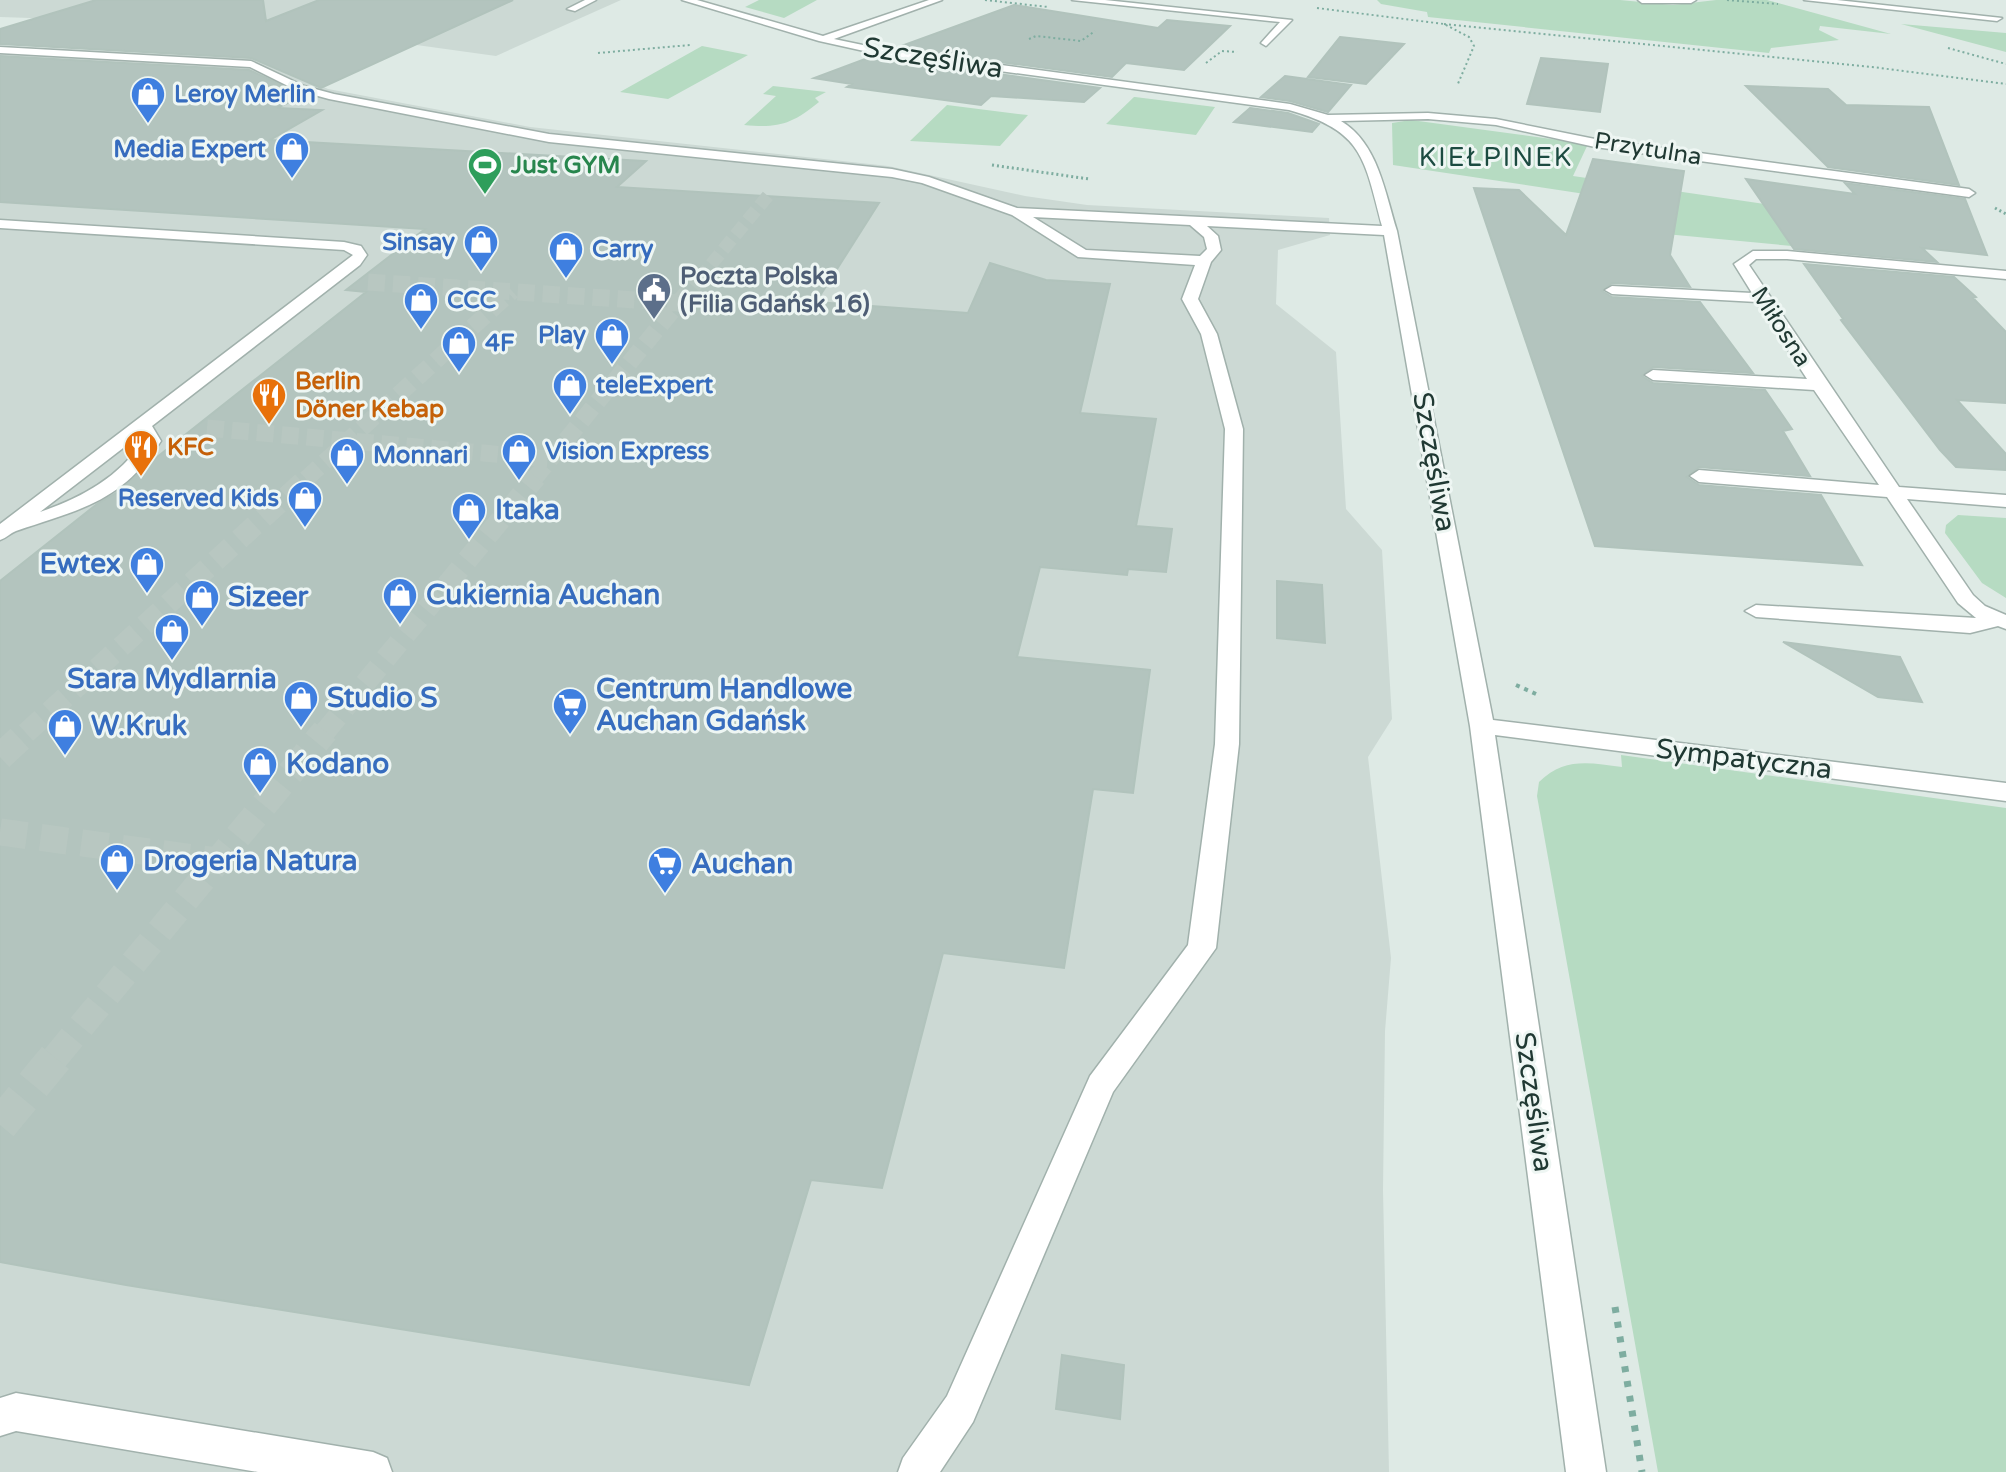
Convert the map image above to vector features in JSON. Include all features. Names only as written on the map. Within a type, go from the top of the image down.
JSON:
[{"type":"street","points":[[572,9],[592,0]]},
{"type":"street","name":"Szczęśliwa","points":[[687,0],[822,39],[957,66],[1257,100],[1327,119],[1358,140],[1390,231],[1482,726],[1586,1472]]},
{"type":"street","points":[[822,39],[938,0]]},
{"type":"street","points":[[1076,0],[1287,20],[1266,43]]},
{"type":"street","points":[[1642,0],[1691,0]]},
{"type":"street","points":[[1808,0],[1997,18]]},
{"type":"street","points":[[734,25],[754,20]]},
{"type":"street","points":[[0,50],[251,64],[273,70],[284,80],[303,89],[549,138],[892,173],[925,180],[1015,212],[1083,254],[1204,261]]},
{"type":"street","name":"Przytulna","points":[[1327,119],[1433,115],[1561,133],[1595,143],[1969,193]]},
{"type":"street","points":[[1015,212],[1390,231]]},
{"type":"street","points":[[917,1472],[960,1409],[1101,1085],[1202,948],[1227,744],[1234,429],[1209,334],[1190,299],[1204,261],[1214,250],[1211,236],[1195,222]]},
{"type":"street","points":[[0,224],[344,246],[356,249],[360,255],[355,262],[2,533]]},
{"type":"street","name":"Miłosna","points":[[2002,621],[1977,611],[1965,599],[1895,491],[1819,385],[1741,264],[1753,255],[1787,255],[2006,275]]},
{"type":"street","points":[[1612,290],[1762,298]]},
{"type":"street","points":[[1653,375],[1819,385]]},
{"type":"street","points":[[2,533],[87,502],[143,458],[152,441],[143,425]]},
{"type":"street","points":[[1699,476],[2006,501]]},
{"type":"street","points":[[1756,611],[1970,626],[2002,621]]},
{"type":"street","name":"Sympatyczna","points":[[1482,726],[2006,792]]},
{"type":"street","points":[[0,1417],[16,1412],[373,1472]]},
{"type":"path","points":[[1727,0],[1778,4]]},
{"type":"path","points":[[1308,7],[1444,24],[1857,65],[2006,84]]},
{"type":"path","points":[[1444,24],[1469,37],[1474,46],[1456,87]]},
{"type":"path","points":[[598,53],[690,45]]},
{"type":"path","points":[[990,165],[1095,180]]},
{"type":"shaded area","points":[[0,0],[621,0],[496,56],[395,42],[91,20],[0,17]]},
{"type":"shaded area","points":[[0,46],[249,58],[268,61],[328,89],[530,127],[888,166],[1025,196],[1087,205],[1329,218],[1330,235],[1278,250],[1276,304],[1336,352],[1346,509],[1382,550],[1392,719],[1368,757],[1391,958],[1385,1031],[1383,1190],[1389,1472],[0,1472]]},
{"type":"green space","points":[[759,0],[817,0],[784,18],[745,7]]},
{"type":"green space","points":[[1377,0],[1620,0],[1673,5],[1716,0],[1767,0],[1891,34],[1820,26],[1819,30],[1839,40],[1771,48],[1769,53],[1428,17],[1427,12],[1381,4]]},
{"type":"green space","points":[[1901,24],[2006,33],[2006,52]]},
{"type":"green space","points":[[702,46],[748,55],[668,99],[620,92]]},
{"type":"green space","points":[[773,86],[826,92],[815,98],[819,102],[792,120],[766,126],[744,125],[776,96],[763,94]]},
{"type":"green space","points":[[1134,97],[1215,107],[1196,135],[1106,124]]},
{"type":"green space","points":[[947,105],[1028,115],[1000,146],[910,141]]},
{"type":"green space","points":[[1411,120],[1588,144],[1573,176],[1786,207],[1792,246],[1644,232],[1585,194],[1393,165],[1392,123]]},
{"type":"green space","points":[[1958,515],[2006,518],[2006,598],[1982,583],[1945,533],[1946,525]]},
{"type":"green space","points":[[1621,755],[2006,808],[2006,1472],[1658,1472],[1537,796],[1539,782],[1558,769],[1578,764],[1622,767]]},
{"type":"building","points":[[96,0],[263,0],[266,21],[319,0],[513,0],[321,88],[251,58],[0,44],[0,29]]},
{"type":"building","points":[[1014,5],[1158,28],[1167,20],[1230,26],[1184,70],[1126,63],[1112,77],[896,48]]},
{"type":"building","points":[[1340,37],[1404,44],[1366,84],[1308,77]]},
{"type":"building","name":"Centrum Handlowe Auchan Gdańsk","points":[[0,56],[249,70],[304,95],[277,108],[322,110],[270,140],[646,161],[617,187],[879,203],[816,302],[968,313],[990,263],[1046,280],[1110,284],[1080,413],[1156,419],[1136,526],[1172,529],[1166,572],[1128,569],[1127,575],[1040,567],[1017,657],[1150,670],[1133,793],[1093,789],[1064,968],[943,953],[882,1188],[811,1180],[749,1385],[0,1262],[0,581],[97,504],[116,493],[366,292],[346,290],[425,229],[0,202]]},
{"type":"building","points":[[873,56],[1100,88],[1084,102],[991,96],[981,105],[847,87],[852,84],[814,78]]},
{"type":"building","points":[[1541,58],[1608,64],[1600,112],[1527,104]]},
{"type":"building","points":[[1285,76],[1351,85],[1328,112],[1290,101],[1261,97]]},
{"type":"building","points":[[1746,86],[1828,89],[1846,105],[1929,107],[1959,185],[1828,167]]},
{"type":"building","points":[[1250,108],[1288,113],[1319,124],[1312,132],[1234,122]]},
{"type":"building","points":[[1593,159],[1684,171],[1670,255],[1690,287],[1612,283],[1602,291],[1612,297],[1700,302],[1753,373],[1653,367],[1642,376],[1653,383],[1765,390],[1792,429],[1783,431],[1810,476],[1699,467],[1687,477],[1699,485],[1821,495],[1862,565],[1595,546],[1474,188],[1519,190],[1566,235]]},
{"type":"building","points":[[1746,179],[1855,194],[1845,183],[1965,199],[1987,255],[1922,248],[1937,262],[1794,249]]},
{"type":"building","points":[[1804,264],[1954,277],[1976,297],[1973,298],[2006,332],[2006,403],[1957,400],[2006,454],[2006,470],[1956,467],[1841,320]]},
{"type":"building","points":[[1277,581],[1322,585],[1325,643],[1277,638]]},
{"type":"building","points":[[1783,642],[1900,657],[1922,702],[1878,697]]},
{"type":"building","points":[[1062,1355],[1124,1365],[1120,1419],[1056,1409]]},
{"type":"tunnel","points":[[699,279],[771,192]]},
{"type":"tunnel","points":[[679,303],[700,277]]},
{"type":"tunnel","points":[[368,282],[511,292]]},
{"type":"tunnel","points":[[348,441],[511,292]]},
{"type":"tunnel","points":[[511,292],[679,303]]},
{"type":"tunnel","points":[[534,479],[679,303]]},
{"type":"tunnel","points":[[207,428],[348,441]]},
{"type":"tunnel","points":[[306,479],[348,441]]},
{"type":"tunnel","points":[[348,441],[549,459]]},
{"type":"tunnel","points":[[26,733],[308,477]]},
{"type":"tunnel","points":[[324,733],[536,477]]},
{"type":"tunnel","points":[[0,757],[28,731]]},
{"type":"tunnel","points":[[55,1058],[325,731]]},
{"type":"tunnel","points":[[0,832],[217,861]]},
{"type":"tunnel","points":[[0,1125],[57,1056]]},
{"type":"place","name":"Leroy Merlin","points":[[148,125]]},
{"type":"place","name":"Media Expert","points":[[292,180]]},
{"type":"place","name":"Just GYM","points":[[485,196]]},
{"type":"place","name":"Sinsay","points":[[481,273]]},
{"type":"place","name":"Carry","points":[[566,280]]},
{"type":"place","name":"Poczta Polska (Filia Gdańsk 16)","points":[[654,321]]},
{"type":"place","name":"CCC","points":[[421,331]]},
{"type":"place","name":"Play","points":[[612,366]]},
{"type":"place","name":"4F","points":[[459,374]]},
{"type":"place","name":"teleExpert","points":[[570,416]]},
{"type":"place","name":"Berlin Döner Kebap","points":[[269,426]]},
{"type":"place","name":"KFC","points":[[141,478]]},
{"type":"place","name":"Vision Express","points":[[519,482]]},
{"type":"place","name":"Monnari","points":[[347,486]]},
{"type":"place","name":"Reserved Kids","points":[[305,529]]},
{"type":"place","name":"Itaka","points":[[469,541]]},
{"type":"place","name":"Ewtex","points":[[147,595]]},
{"type":"place","name":"Cukiernia Auchan","points":[[400,626]]},
{"type":"place","name":"Sizeer","points":[[202,628]]},
{"type":"place","name":"Stara Mydlarnia","points":[[172,662]]},
{"type":"place","name":"Studio S","points":[[301,729]]},
{"type":"place","name":"Centrum Handlowe Auchan Gdańsk","points":[[570,736]]},
{"type":"place","name":"W.Kruk","points":[[65,757]]},
{"type":"place","name":"Kodano","points":[[260,795]]},
{"type":"place","name":"Drogeria Natura","points":[[117,892]]},
{"type":"place","name":"Auchan","points":[[665,895]]},
{"type":"district","name":"KIEŁPINEK","points":[[1496,157]]}]
